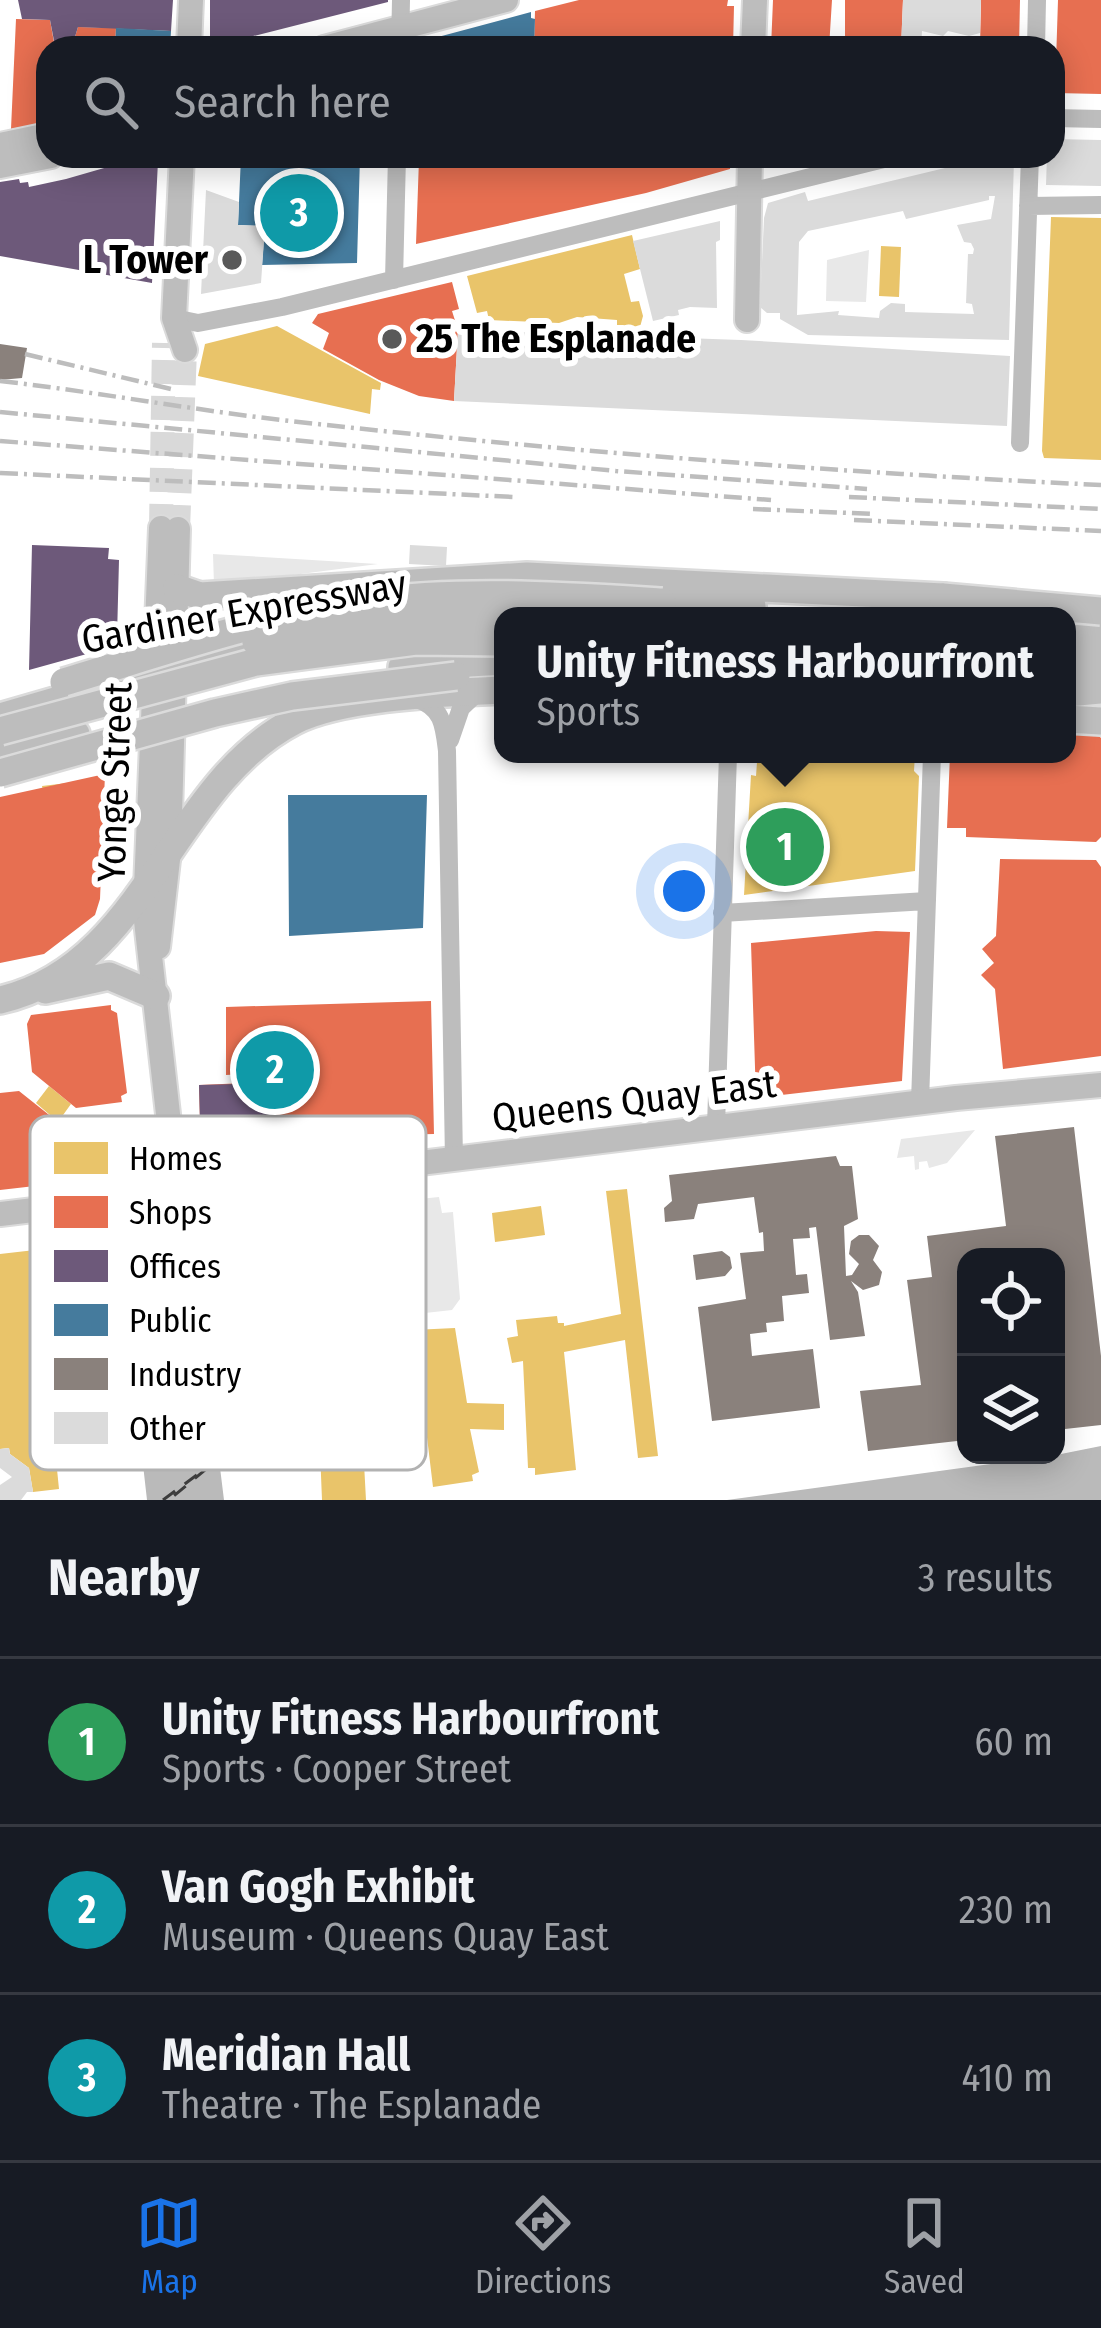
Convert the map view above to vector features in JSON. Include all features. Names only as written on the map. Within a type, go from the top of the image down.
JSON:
[{"type":"highway","points":[[177,588],[200,596],[527,576],[1075,607]]},
{"type":"highway","points":[[539,607],[614,591],[698,584]]},
{"type":"highway","points":[[64,682],[298,614],[369,602],[453,595],[544,595],[806,607]]},
{"type":"highway","points":[[0,716],[165,671],[417,619],[494,615]]},
{"type":"highway","name":"Gardiner Expressway","points":[[0,701],[64,682],[278,638],[419,619],[494,615]]},
{"type":"highway","name":"Gardiner Expressway","points":[[0,731],[256,662],[416,641],[494,642]]},
{"type":"highway","points":[[0,754],[190,703],[282,684],[402,667],[494,662]]},
{"type":"highway","points":[[0,773],[215,712],[292,696],[494,675]]},
{"type":"highway","points":[[9,998],[90,952],[118,924],[223,778],[260,741],[314,712],[491,691]]},
{"type":"highway","points":[[9,998],[109,976],[156,996]]},
{"type":"main road","points":[[189,36],[190,0]]},
{"type":"main road","points":[[407,36],[506,0]]},
{"type":"main road","points":[[754,36],[755,0]]},
{"type":"main road","points":[[0,145],[36,138]]},
{"type":"main road","points":[[0,166],[36,159]]},
{"type":"main road","points":[[174,347],[181,168]]},
{"type":"main road","points":[[747,320],[749,168]]},
{"type":"main road","name":"Yonge Street","points":[[154,967],[169,851],[165,671],[177,588],[170,528],[165,671],[145,912],[169,1116]]},
{"type":"main road","name":"Queens Quay East","points":[[426,1163],[1101,1084]]},
{"type":"main road","name":"Queens Quay East","points":[[0,1214],[30,1210]]},
{"type":"street","points":[[401,0],[401,36]]},
{"type":"street","points":[[1036,36],[1037,0]]},
{"type":"street","points":[[1065,118],[1101,119]]},
{"type":"street","points":[[394,280],[397,168]]},
{"type":"street","points":[[174,318],[217,319],[394,280],[848,168]]},
{"type":"street","points":[[1020,443],[1030,168]]},
{"type":"street","points":[[1028,206],[1101,205]]},
{"type":"street","points":[[447,751],[458,712],[491,691]]},
{"type":"street","points":[[415,698],[438,711],[447,751],[454,1160]]},
{"type":"street","points":[[716,1126],[728,763]]},
{"type":"street","points":[[920,1102],[932,763]]},
{"type":"street","points":[[722,913],[927,901]]},
{"type":"shaded area","points":[[869,250],[866,302],[826,301],[827,260]]},
{"type":"shaded area","points":[[213,554],[378,564],[214,585]]},
{"type":"shaded area","points":[[975,1130],[947,1163],[929,1168],[927,1161],[919,1162],[915,1170],[914,1156],[897,1158],[901,1139]]},
{"type":"shaded area","points":[[439,1197],[442,1213],[453,1212],[460,1299],[452,1310],[426,1313],[426,1198]]},
{"type":"shaded area","points":[[1101,1446],[1101,1500],[727,1500],[990,1464],[1065,1464],[1065,1453]]},
{"type":"shaded area","points":[[144,1470],[220,1470],[224,1500],[147,1500]]},
{"type":"building: Homes","points":[[428,168],[464,168],[474,208],[464,211],[464,225],[424,227]]},
{"type":"building: Homes","points":[[499,168],[540,168],[538,207],[504,207]]},
{"type":"building: Homes","points":[[1051,217],[1101,218],[1101,460],[1044,458],[1042,451]]},
{"type":"building: Homes","points":[[632,235],[640,269],[624,274],[631,302],[639,301],[643,316],[637,338],[762,343],[761,362],[749,367],[749,380],[562,370],[563,336],[633,338],[633,326],[577,317],[559,323],[489,320],[487,311],[477,313],[467,276]]},
{"type":"building: Homes","points":[[881,246],[901,247],[899,297],[879,296]]},
{"type":"building: Homes","points":[[277,326],[381,383],[380,390],[372,389],[370,414],[198,376],[205,344]]},
{"type":"building: Homes","points":[[100,561],[95,636],[84,647],[51,653],[55,581],[67,565]]},
{"type":"building: Homes","points":[[757,763],[914,763],[919,776],[915,871],[744,895],[751,775],[756,776]]},
{"type":"building: Homes","points":[[101,779],[99,862],[89,873],[65,873],[60,870],[53,817],[48,818],[42,786]]},
{"type":"building: Homes","points":[[38,901],[53,945],[33,956],[0,959],[0,905]]},
{"type":"building: Homes","points":[[109,1015],[116,1033],[113,1042],[120,1092],[115,1099],[91,1097],[87,1071],[66,1060],[61,1051],[35,1051],[31,1046],[34,1023]]},
{"type":"building: Homes","points":[[49,1086],[71,1104],[62,1116],[51,1116],[36,1103]]},
{"type":"building: Homes","points":[[0,1105],[5,1124],[30,1141],[30,1173],[0,1180]]},
{"type":"building: Homes","points":[[627,1189],[658,1456],[638,1458],[625,1340],[564,1352],[576,1470],[535,1475],[535,1468],[528,1468],[523,1361],[512,1363],[507,1338],[518,1336],[516,1320],[557,1316],[564,1326],[621,1314],[606,1191]]},
{"type":"building: Homes","points":[[541,1206],[545,1235],[495,1242],[492,1213]]},
{"type":"building: Homes","points":[[30,1251],[30,1470],[57,1470],[59,1489],[33,1492],[29,1468],[9,1448],[0,1449],[0,1254]]},
{"type":"building: Homes","points":[[455,1328],[467,1403],[504,1404],[504,1430],[470,1429],[479,1472],[472,1475],[473,1481],[433,1487],[426,1429],[426,1329]]},
{"type":"building: Homes","points":[[321,1470],[364,1470],[366,1500],[322,1500]]},
{"type":"building: Shops","points":[[579,0],[728,0],[727,6],[734,6],[733,36],[534,36],[535,11]]},
{"type":"building: Shops","points":[[773,0],[832,0],[830,36],[772,36]]},
{"type":"building: Shops","points":[[845,0],[903,0],[902,36],[845,36]]},
{"type":"building: Shops","points":[[981,0],[1020,0],[1019,36],[980,36]]},
{"type":"building: Shops","points":[[1058,0],[1101,0],[1101,94],[1065,93],[1065,36],[1057,36]]},
{"type":"building: Shops","points":[[16,19],[50,20],[53,36],[36,36],[36,124],[11,129]]},
{"type":"building: Shops","points":[[78,27],[116,28],[116,36],[75,36]]},
{"type":"building: Shops","points":[[419,168],[730,168],[646,193],[416,244]]},
{"type":"building: Shops","name":"25 The Esplanade","points":[[452,282],[459,309],[452,311],[458,330],[454,401],[419,396],[379,380],[323,349],[329,333],[312,323],[318,314]]},
{"type":"building: Shops","points":[[1076,733],[1101,738],[1101,837],[1096,842],[966,837],[966,828],[947,828],[950,763],[1076,763]]},
{"type":"building: Shops","points":[[105,774],[100,899],[95,915],[44,954],[0,963],[0,797]]},
{"type":"building: Shops","points":[[1000,859],[1096,860],[1101,867],[1101,1056],[1003,1069],[995,989],[981,975],[994,963],[982,949],[996,936]]},
{"type":"building: Shops","points":[[910,932],[902,1081],[756,1098],[751,943]]},
{"type":"building: Shops","points":[[431,1001],[434,1134],[426,1134],[426,1116],[200,1116],[199,1085],[246,1083],[245,1074],[226,1075],[226,1007]]},
{"type":"building: Shops","points":[[111,1005],[117,1013],[127,1093],[121,1096],[122,1102],[76,1108],[32,1072],[27,1024],[31,1015]]},
{"type":"building: Shops","points":[[19,1091],[50,1116],[30,1116],[30,1187],[0,1190],[0,1093]]},
{"type":"building: Offices","points":[[18,0],[173,0],[171,31],[78,27],[75,36],[53,36],[50,20],[22,19]]},
{"type":"building: Offices","points":[[210,0],[388,0],[254,36],[210,36]]},
{"type":"building: Offices","points":[[104,168],[158,168],[152,283],[0,256],[0,182],[19,179],[29,187]]},
{"type":"building: Offices","points":[[32,545],[109,548],[108,559],[119,560],[117,637],[112,647],[29,670]]},
{"type":"building: Offices","points":[[275,1083],[276,1116],[200,1116],[199,1085]]},
{"type":"building: Public","points":[[531,12],[535,19],[534,36],[442,36]]},
{"type":"building: Public","points":[[116,28],[171,31],[171,36],[116,36]]},
{"type":"building: Public","points":[[240,168],[360,168],[357,263],[262,265],[265,226],[238,225]]},
{"type":"building: Public","points":[[288,795],[427,795],[423,928],[289,936]]},
{"type":"building: Industry","points":[[0,344],[27,348],[22,378],[0,380]]},
{"type":"building: Industry","points":[[1074,1127],[1101,1356],[1101,1425],[1065,1429],[1065,1248],[957,1248],[957,1441],[868,1451],[860,1391],[921,1385],[907,1280],[932,1277],[927,1236],[1006,1226],[995,1136]]},
{"type":"building: Industry","points":[[836,1156],[840,1166],[852,1166],[858,1219],[844,1226],[846,1276],[859,1264],[849,1254],[851,1241],[869,1235],[879,1246],[873,1260],[882,1272],[879,1285],[863,1290],[851,1281],[858,1292],[865,1336],[830,1340],[816,1227],[809,1228],[810,1238],[793,1239],[796,1275],[807,1274],[809,1293],[782,1296],[784,1321],[766,1323],[767,1332],[750,1334],[752,1356],[813,1349],[820,1408],[712,1421],[698,1307],[746,1299],[740,1253],[764,1251],[763,1232],[759,1233],[754,1197],[698,1204],[694,1219],[665,1222],[664,1208],[672,1201],[669,1175]]},
{"type":"building: Industry","points":[[722,1251],[730,1257],[732,1268],[725,1276],[696,1280],[693,1255]]},
{"type":"building: Other","points":[[903,0],[981,0],[980,33],[969,36],[948,31],[943,36],[922,31],[922,36],[902,36]]},
{"type":"building: Other","points":[[1065,139],[1101,140],[1101,186],[1046,185],[1047,168],[1065,168]]},
{"type":"building: Other","points":[[945,168],[1014,168],[1009,340],[808,335],[780,319],[780,313],[767,313],[760,307],[768,203],[805,192],[808,201]],"holes":[[[995,196],[991,219],[957,225],[964,242],[974,249],[968,254],[966,303],[972,304],[974,314],[905,312],[905,304],[891,303],[879,318],[838,315],[839,311],[797,315],[799,242],[808,231],[903,211],[906,219]]]},
{"type":"building: Other","name":"L Tower","points":[[206,190],[239,202],[238,225],[265,226],[261,283],[201,294]]},
{"type":"building: Other","points":[[720,221],[717,308],[690,307],[653,321],[633,241]]},
{"type":"building: Other","points":[[458,330],[1010,356],[1007,426],[454,401]]},
{"type":"building: Other","points":[[410,545],[447,547],[446,566],[409,564]]},
{"type":"building: Other","points":[[9,1448],[29,1468],[33,1492],[21,1500],[0,1500],[0,1485],[12,1477],[0,1468],[0,1449]]},
{"type":"ferry route","points":[[163,1500],[204,1470]]},
{"type":"ferry route","points":[[169,1500],[205,1470]]},
{"type":"tunnel","points":[[161,528],[164,343]]},
{"type":"tunnel","points":[[178,529],[185,350]]},
{"type":"railway","points":[[25,354],[175,390]]},
{"type":"railway","points":[[0,381],[254,417],[492,442],[1101,485]]},
{"type":"railway","points":[[0,412],[616,471],[867,489]]},
{"type":"railway","points":[[0,441],[771,500]]},
{"type":"railway","points":[[0,473],[514,497]]},
{"type":"railway","points":[[849,497],[1101,509]]},
{"type":"railway","points":[[753,509],[873,514]]},
{"type":"railway","points":[[854,520],[1101,531]]},
{"type":"place","name":"Meridian Hall","points":[[299,213]]},
{"type":"place","name":"L Tower","points":[[232,260]]},
{"type":"place","name":"25 The Esplanade","points":[[392,339]]},
{"type":"place","name":"Unity Fitness Harbourfront","points":[[785,847]]},
{"type":"place","name":"Van Gogh Exhibit","points":[[275,1070]]}]
